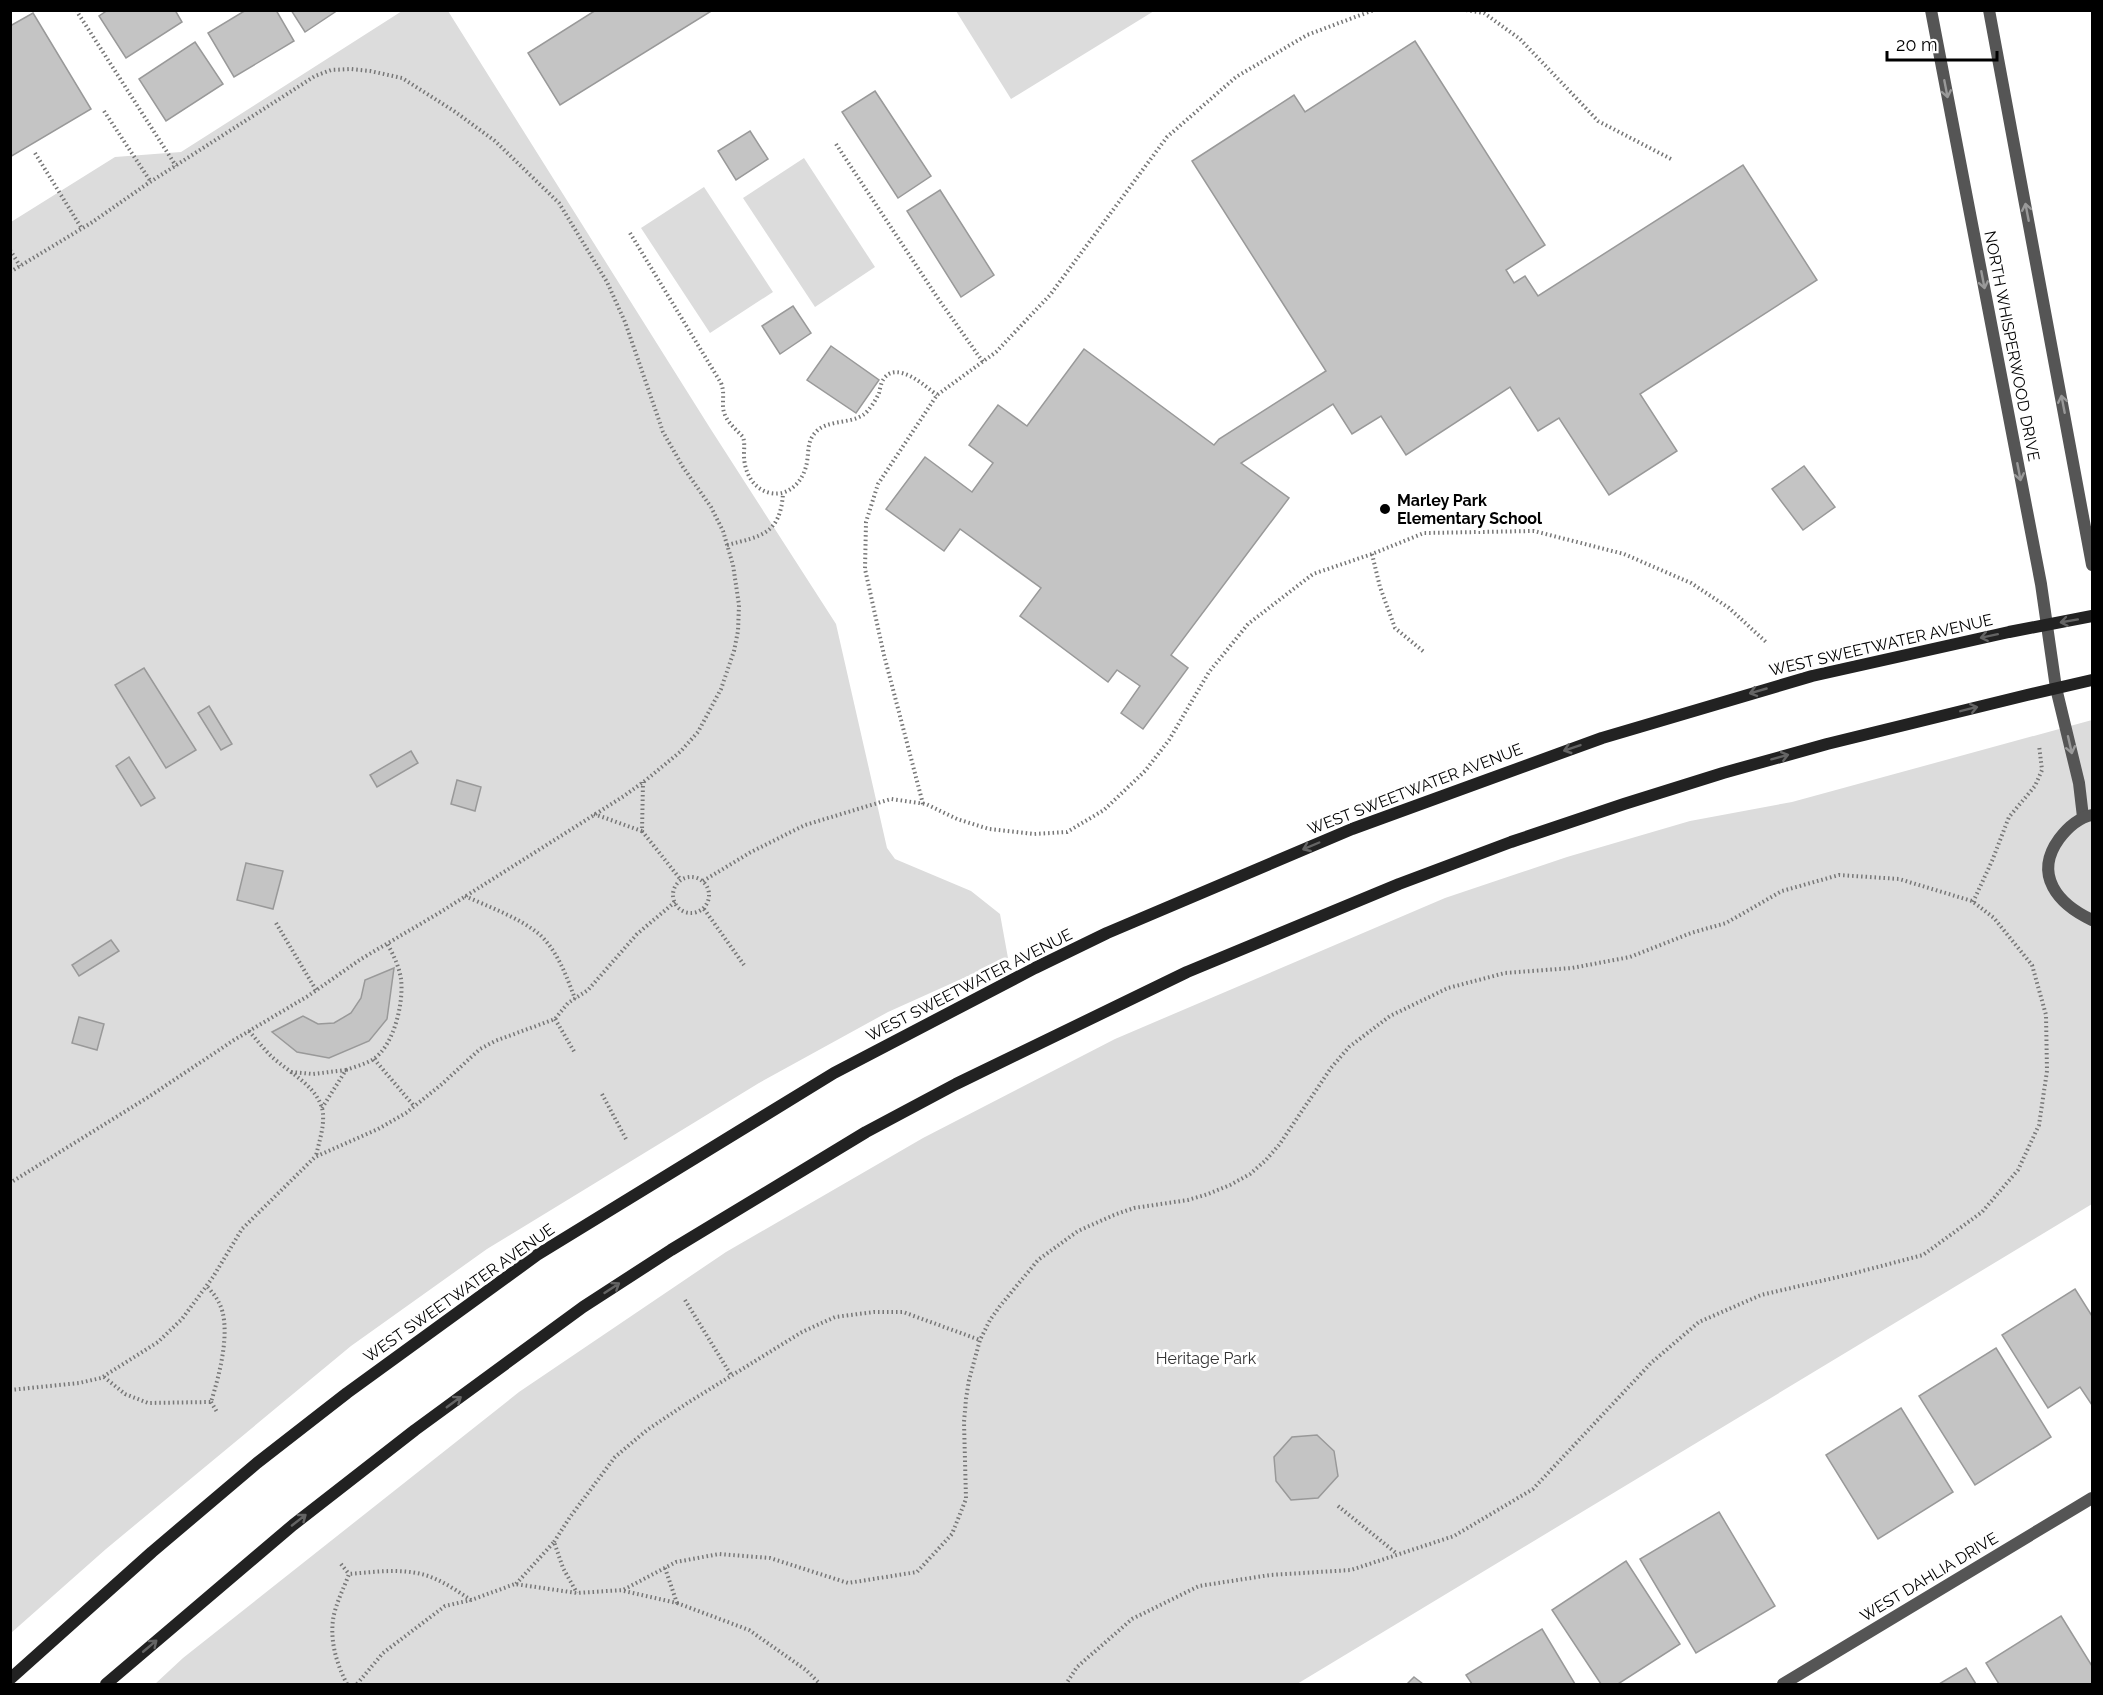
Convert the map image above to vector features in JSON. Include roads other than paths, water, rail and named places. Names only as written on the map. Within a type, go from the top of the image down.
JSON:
[{"type":"street","name":"NORTH WHISPERWOOD DRIVE","points":[[1931,10],[2041,584],[2056,688],[2088,816]]},
{"type":"street","points":[[1989,10],[2092,565]]},
{"type":"street","name":"WEST SWEETWATER AVENUE","points":[[10,1679],[152,1552],[257,1463],[347,1393],[537,1255],[834,1073],[947,1014],[1107,933],[1352,829],[1602,738],[1812,676],[1885,658],[2092,616]]},
{"type":"street","points":[[106,1684],[292,1525],[415,1430],[583,1307],[671,1250],[866,1132],[956,1084],[1187,972],[1399,884],[1511,842],[1723,773],[1827,744],[2092,680]]},
{"type":"street","points":[[2088,816],[2066,829],[2052,849],[2047,866],[2051,882],[2059,897],[2069,907],[2092,920]]},
{"type":"street","name":"WEST DAHLIA DRIVE","points":[[1783,1684],[2092,1498]]},
{"type":"place","name":"Marley Park Elementary School","points":[[1385,509]]},
{"type":"park label","name":"Heritage Park","points":[[1206,1358]]}]
